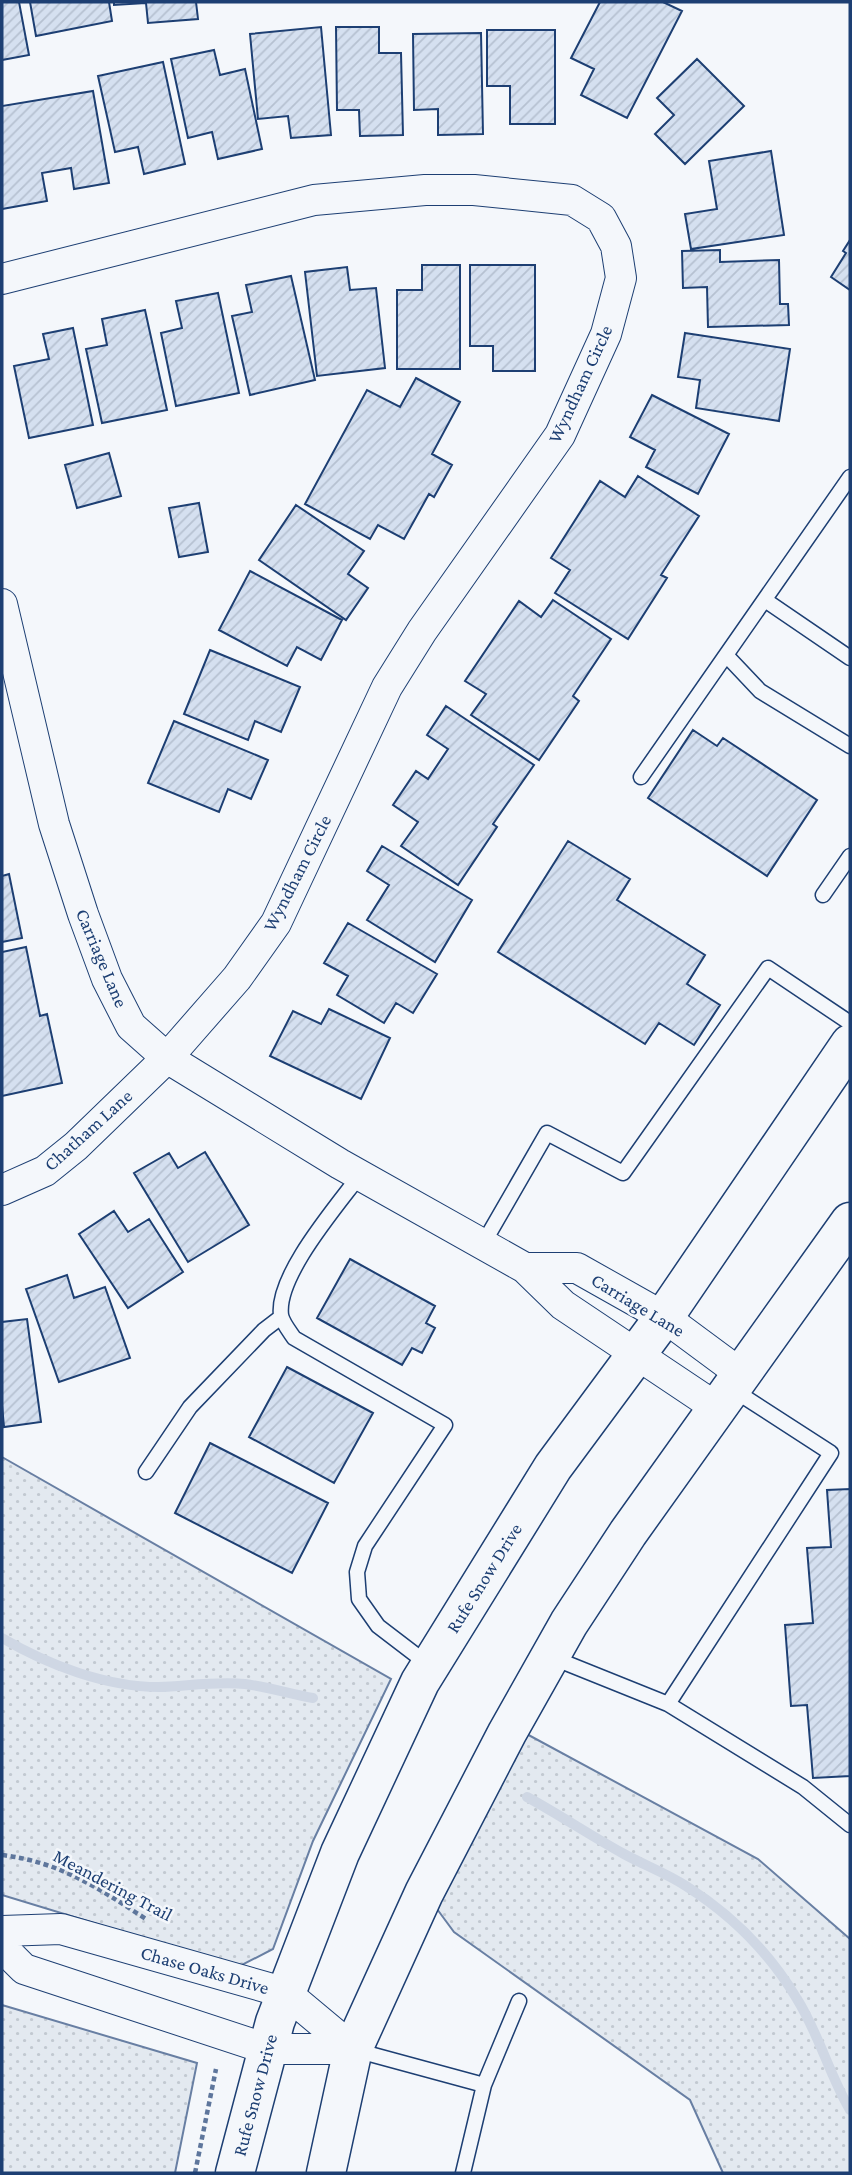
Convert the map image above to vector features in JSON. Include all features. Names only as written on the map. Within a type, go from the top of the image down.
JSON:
[{"type":"main road","name":"Rufe Snow Drive","points":[[235,2173],[267,2049],[286,1993],[340,1853],[430,1665],[553,1467],[664,1317],[846,1060]]},
{"type":"main road","points":[[326,2173],[353,2049],[424,1893],[507,1733],[550,1656],[628,1533],[850,1222]]},
{"type":"street","name":"Wyndham Circle","points":[[2,279],[314,200],[425,190],[474,190],[572,200],[601,218],[616,246],[621,278],[615,305],[606,334],[560,435],[422,631],[387,687],[276,923],[237,978],[167,1058]]},
{"type":"street","name":"Carriage Lane","points":[[2,604],[54,824],[107,979],[131,1026],[167,1058],[360,1175],[525,1268],[562,1305],[636,1354],[730,1390]]},
{"type":"street","name":"Chatham Lane","points":[[2,1190],[45,1171],[76,1146],[167,1058]]},
{"type":"street","name":"Carriage Lane","points":[[525,1268],[577,1268],[664,1317],[730,1390]]},
{"type":"street","name":"Chase Oaks Drive","points":[[2,1931],[61,1929],[286,1993],[353,2049]]},
{"type":"street","points":[[2,1947],[24,1969],[267,2049],[353,2049]]},
{"type":"lane","points":[[641,777],[850,477]]},
{"type":"lane","points":[[765,600],[850,657]]},
{"type":"lane","points":[[726,655],[760,691],[850,747]]},
{"type":"lane","points":[[822,895],[850,856]]},
{"type":"lane","points":[[483,1244],[547,1133],[622,1173],[768,968],[850,1023]]},
{"type":"lane","points":[[360,1175],[305,1250],[283,1289],[281,1317],[294,1338],[445,1425],[365,1546],[356,1572],[359,1599],[378,1626],[430,1665]]},
{"type":"lane","points":[[146,1472],[190,1407],[264,1330],[281,1317]]},
{"type":"lane","points":[[668,1704],[831,1453],[730,1390]]},
{"type":"lane","points":[[550,1656],[668,1704],[803,1787],[850,1825]]},
{"type":"lane","points":[[463,2173],[484,2085],[519,2001]]},
{"type":"lane","points":[[353,2049],[484,2085]]},
{"type":"path","name":"Meandering Trail","points":[[2,1855],[27,1858],[58,1867],[153,1923]]},
{"type":"path","points":[[195,2173],[216,2069]]},
{"type":"shaded area","points":[[2,1457],[391,1679],[313,1841],[273,1949],[238,1967],[2,1895]]},
{"type":"shaded area","points":[[523,1732],[758,1859],[850,1939],[850,2173],[723,2173],[690,2100],[454,1932],[437,1909]]},
{"type":"shaded area","points":[[2,2005],[197,2063],[175,2173],[2,2173]]},
{"type":"building","points":[[2,2],[19,2],[29,55],[2,60]]},
{"type":"building","points":[[30,2],[109,2],[112,21],[36,36]]},
{"type":"building","points":[[114,2],[196,2],[198,19],[148,23],[146,3],[114,5]]},
{"type":"building","points":[[600,2],[663,2],[682,11],[627,118],[581,95],[594,69],[571,58]]},
{"type":"building","points":[[321,27],[331,135],[291,138],[288,116],[258,119],[250,34]]},
{"type":"building","points":[[336,27],[379,27],[379,53],[401,53],[403,135],[360,136],[359,110],[337,110]]},
{"type":"building","points":[[487,30],[555,30],[555,124],[510,124],[510,86],[487,86]]},
{"type":"building","points":[[481,33],[483,134],[438,135],[438,109],[414,110],[413,34]]},
{"type":"building","points":[[214,50],[220,75],[245,69],[262,149],[218,159],[212,132],[188,138],[171,59]]},
{"type":"building","points":[[697,59],[744,106],[685,164],[655,134],[674,115],[657,98]]},
{"type":"building","points":[[163,62],[185,164],[144,174],[138,147],[115,152],[98,76]]},
{"type":"building","points":[[93,91],[109,183],[74,189],[71,168],[42,173],[47,201],[2,209],[2,106]]},
{"type":"building","points":[[771,151],[784,235],[691,249],[685,214],[717,209],[709,161]]},
{"type":"building","points":[[850,240],[850,290],[831,277],[846,253],[843,251]]},
{"type":"building","points":[[720,250],[720,262],[779,260],[780,304],[788,304],[789,325],[708,327],[707,287],[683,288],[682,251]]},
{"type":"building","points":[[422,265],[460,265],[460,369],[397,369],[397,290],[422,290]]},
{"type":"building","points":[[470,265],[535,265],[535,371],[493,371],[493,346],[470,346]]},
{"type":"building","points":[[347,267],[350,290],[376,288],[385,368],[317,376],[305,272]]},
{"type":"building","points":[[291,276],[315,380],[250,395],[232,316],[252,312],[246,285]]},
{"type":"building","points":[[218,293],[239,393],[176,406],[161,333],[182,328],[176,301]]},
{"type":"building","points":[[145,310],[167,410],[102,423],[86,349],[107,345],[102,319]]},
{"type":"building","points":[[73,328],[93,425],[29,438],[14,366],[49,359],[43,334]]},
{"type":"building","points":[[685,333],[790,349],[779,421],[696,408],[700,380],[678,377]]},
{"type":"building","points":[[416,378],[460,402],[432,454],[452,465],[434,497],[429,494],[404,539],[378,525],[370,539],[305,504],[367,390],[400,407]]},
{"type":"building","points":[[652,395],[729,434],[698,494],[646,467],[655,450],[630,437]]},
{"type":"building","points":[[109,453],[121,496],[77,508],[65,465]]},
{"type":"building","points":[[638,476],[699,516],[661,575],[667,578],[628,639],[555,593],[570,570],[551,558],[600,481],[625,497]]},
{"type":"building","points":[[199,503],[208,552],[179,557],[169,508]]},
{"type":"building","points":[[296,505],[364,551],[348,574],[368,588],[346,620],[259,560]]},
{"type":"building","points":[[250,571],[342,620],[321,660],[297,647],[287,666],[219,630]]},
{"type":"building","points":[[553,600],[611,639],[573,696],[579,701],[539,760],[471,715],[486,694],[465,681],[519,601],[541,617]]},
{"type":"building","points":[[210,650],[300,687],[281,732],[255,721],[248,740],[184,714]]},
{"type":"building","points":[[446,706],[534,765],[493,824],[497,827],[458,885],[401,846],[418,822],[393,805],[416,771],[428,779],[448,749],[427,735]]},
{"type":"building","points":[[174,721],[268,760],[251,799],[228,789],[219,812],[148,783]]},
{"type":"building","points":[[693,730],[717,746],[723,738],[817,800],[767,876],[648,798]]},
{"type":"building","points":[[568,841],[630,879],[617,900],[705,955],[687,984],[720,1005],[694,1045],[659,1023],[645,1044],[498,952]]},
{"type":"building","points":[[382,846],[472,900],[435,962],[367,920],[389,885],[367,871]]},
{"type":"building","points":[[9,874],[22,938],[2,942],[2,876]]},
{"type":"building","points":[[348,923],[437,974],[413,1013],[396,1003],[384,1023],[337,995],[348,976],[324,963]]},
{"type":"building","points":[[26,947],[40,1016],[47,1014],[62,1083],[2,1096],[2,952]]},
{"type":"building","points":[[329,1009],[390,1038],[361,1099],[270,1056],[293,1011],[321,1024]]},
{"type":"building","points":[[205,1152],[249,1225],[188,1262],[134,1173],[169,1153],[178,1168]]},
{"type":"building","points":[[114,1211],[128,1232],[149,1219],[183,1272],[128,1308],[79,1234]]},
{"type":"building","points":[[350,1259],[435,1306],[426,1323],[435,1328],[422,1353],[412,1348],[402,1365],[317,1318]]},
{"type":"building","points":[[67,1275],[74,1298],[105,1287],[130,1358],[59,1382],[26,1289]]},
{"type":"building","points":[[27,1319],[41,1422],[4,1427],[2,1322]]},
{"type":"building","points":[[287,1367],[373,1413],[334,1483],[249,1437]]},
{"type":"building","points":[[210,1443],[328,1503],[292,1573],[175,1513]]},
{"type":"building","points":[[850,1489],[850,1776],[813,1778],[807,1705],[791,1706],[785,1625],[813,1623],[807,1548],[831,1547],[827,1490]]},
{"type":"waterway","points":[[2,1638],[38,1657],[98,1679],[159,1687],[234,1683],[313,1698]]},
{"type":"waterway","points":[[527,1797],[624,1854],[686,1886],[734,1922],[762,1950],[797,1999],[850,2110]]}]
